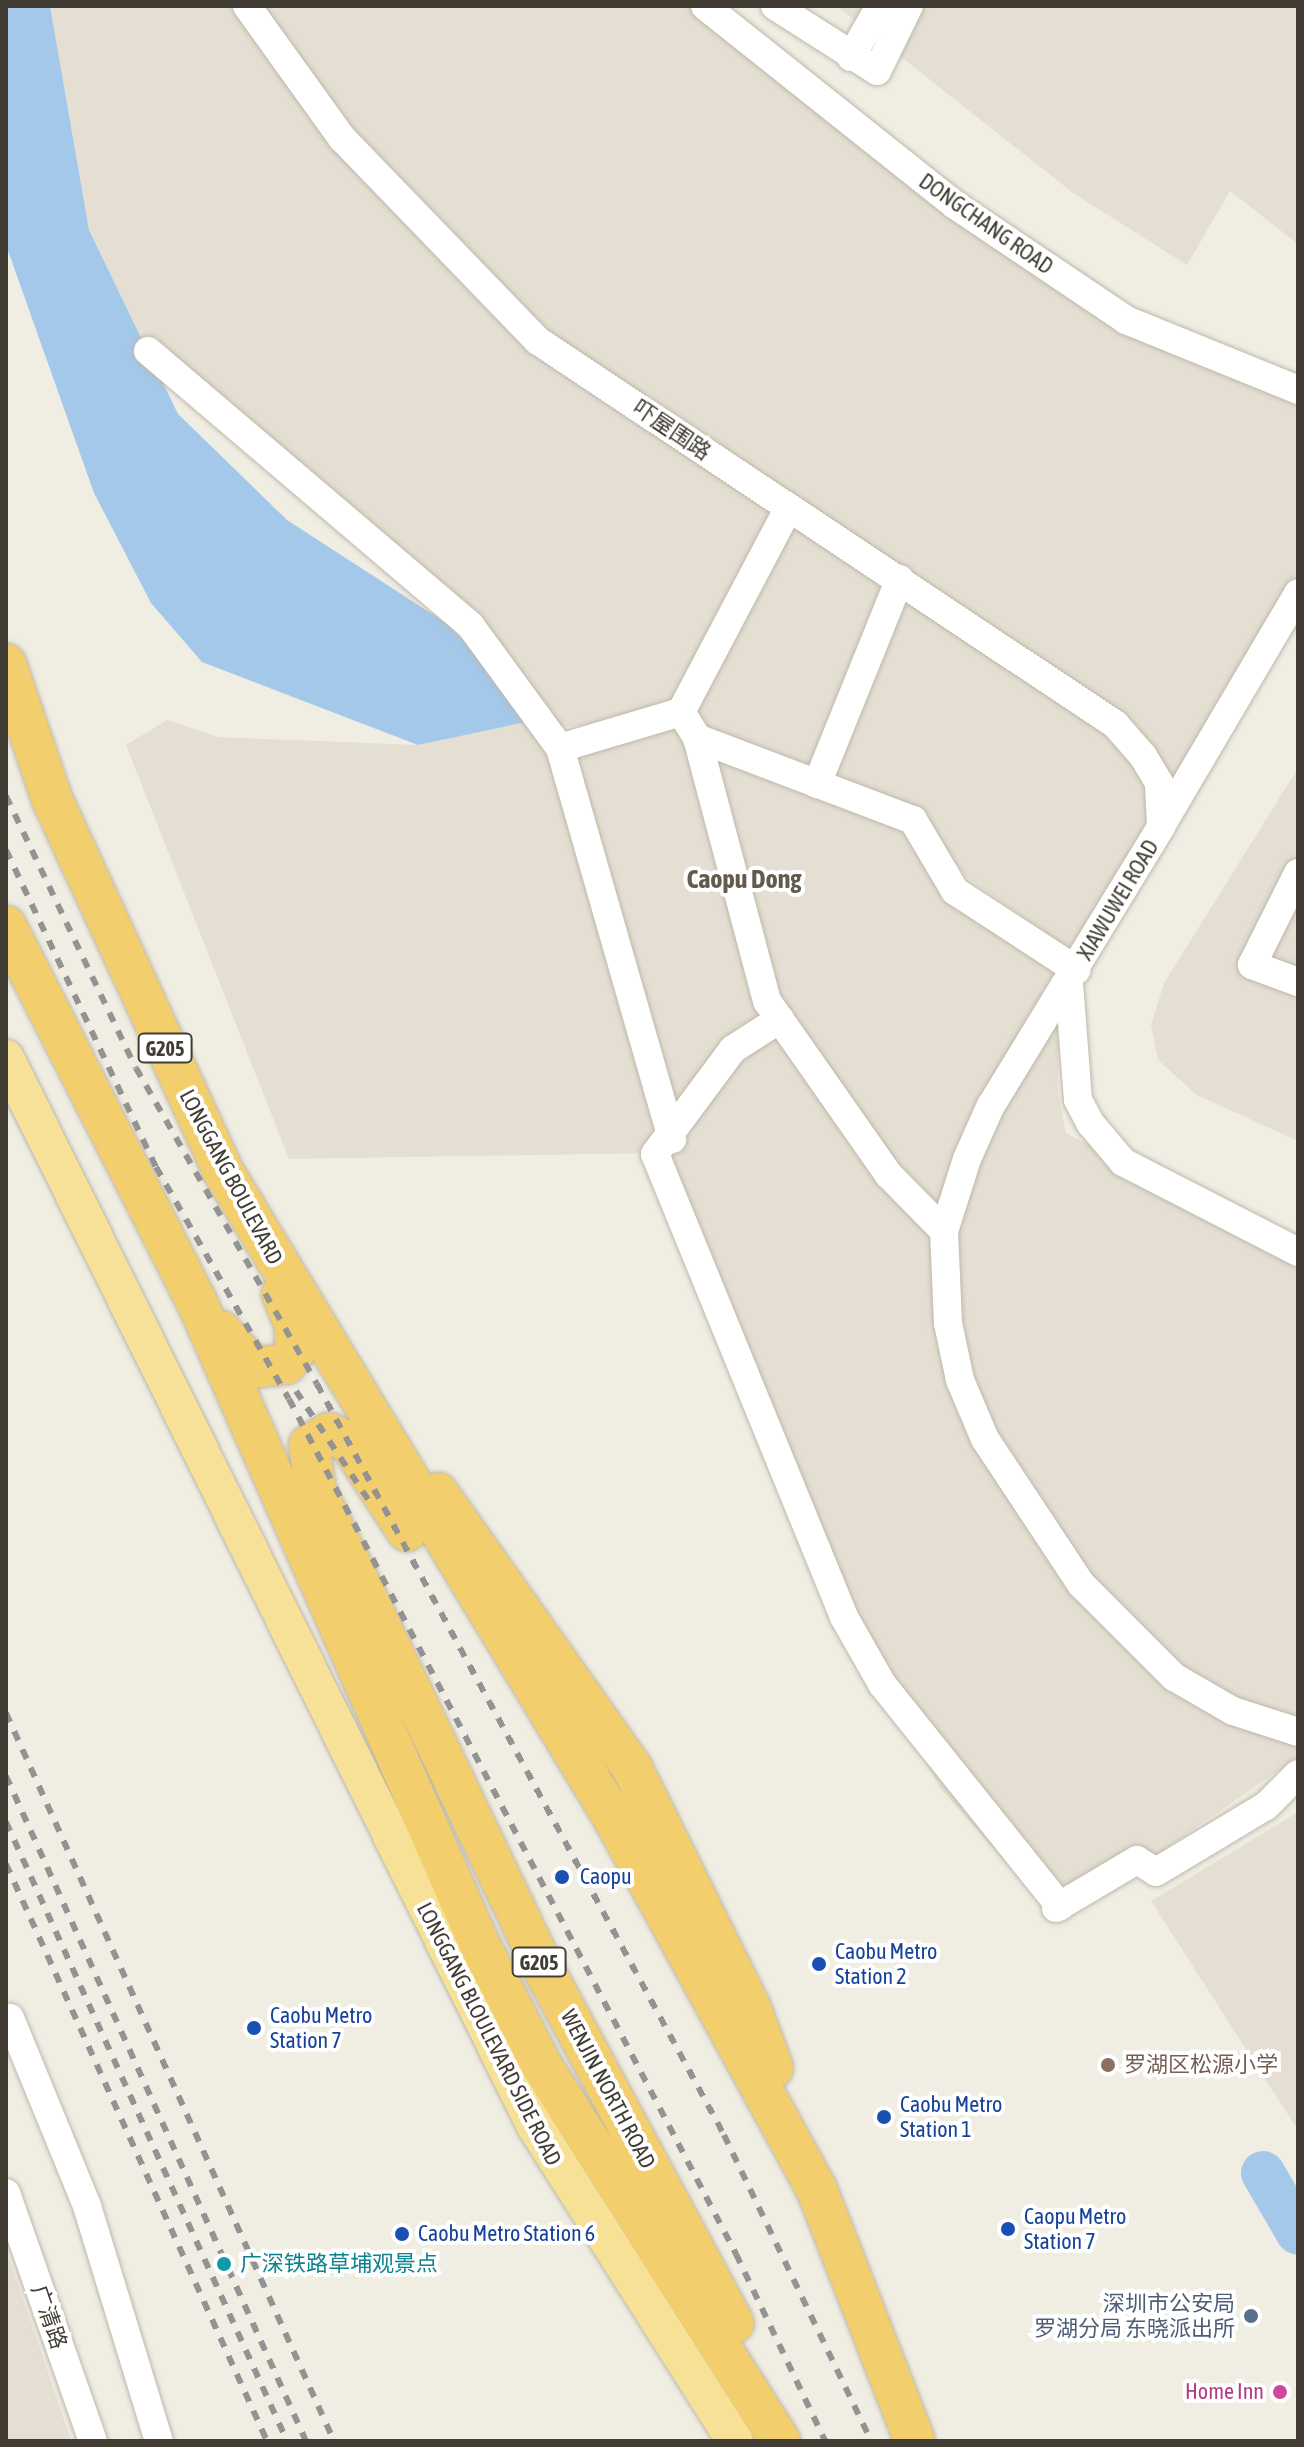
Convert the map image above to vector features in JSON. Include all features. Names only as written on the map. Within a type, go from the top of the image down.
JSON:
[{"type":"highway","name":"LONGGANG BOULEVARD","points":[[6,664],[96,901],[252,1225],[369,1410],[464,1580],[654,1891]]},
{"type":"highway","name":"G205","points":[[6,926],[196,1300],[281,1490]]},
{"type":"highway","points":[[196,1300],[253,1368],[286,1364],[295,1351],[295,1326],[252,1225]]},
{"type":"highway","points":[[369,1410],[462,1522],[632,1768],[751,2009],[817,2190]]},
{"type":"highway","points":[[547,1976],[316,1491],[306,1457],[318,1436],[340,1435],[357,1450],[511,1697],[654,1891]]},
{"type":"highway","points":[[281,1490],[395,1761],[542,2066],[782,2441]]},
{"type":"highway","name":"WENJIN NORTH ROAD","points":[[281,1490],[744,2343],[782,2441]]},
{"type":"highway","name":"G205","points":[[654,1891],[817,2190],[915,2441]]},
{"type":"main road","name":"LONGGANG BLOULEVARD SIDE ROAD","points":[[6,1058],[282,1606],[441,1947],[535,2126],[735,2441]]},
{"type":"street","name":"吓屋围路","points":[[247,6],[342,138],[538,341],[1115,724],[1159,783],[1161,827]]},
{"type":"street","name":"DONGCHANG ROAD","points":[[705,6],[955,205],[1126,320],[1298,390]]},
{"type":"street","points":[[775,6],[877,71],[909,6]]},
{"type":"street","points":[[851,57],[880,6]]},
{"type":"street","points":[[148,351],[470,625],[560,748],[672,1139]]},
{"type":"street","points":[[560,748],[681,712],[788,509]]},
{"type":"street","points":[[817,784],[900,579]]},
{"type":"street","points":[[1161,827],[1298,593]]},
{"type":"street","points":[[681,712],[697,738],[767,1001],[889,1175],[944,1231],[948,1323],[960,1380],[1026,1509],[1127,1638],[1174,1677],[1233,1711],[1298,1732]]},
{"type":"street","points":[[697,738],[913,820],[955,891],[1072,976],[1078,1100],[1091,1124],[1123,1162],[1298,1252]]},
{"type":"street","name":"XIAWUWEI ROAD","points":[[944,1231],[991,1105],[1161,827]]},
{"type":"street","points":[[1298,873],[1252,965],[1298,982]]},
{"type":"street","points":[[780,1019],[733,1049],[672,1139],[655,1154],[844,1617],[882,1684],[1058,1907],[1137,1860],[1156,1872],[1266,1806],[1298,1774]]},
{"type":"street","points":[[10,2018],[87,2206],[159,2441]]},
{"type":"street","name":"广清路","points":[[6,2193],[93,2441]]},
{"type":"shaded area","points":[[50,6],[725,6],[956,191],[1131,312],[1298,376],[1298,603],[1069,949],[969,879],[916,817],[682,717],[559,727],[510,654],[148,351],[89,230]]},
{"type":"shaded area","points":[[837,6],[1298,6],[1298,244],[1230,191],[1187,265],[1073,193]]},
{"type":"shaded area","points":[[167,720],[218,737],[418,745],[526,722],[575,751],[678,725],[912,823],[940,891],[1057,964],[1058,1094],[1066,1133],[1298,1252],[1298,1757],[1059,1922],[941,1789],[859,1645],[653,1153],[289,1159],[126,745]]},
{"type":"shaded area","points":[[1298,768],[1298,1141],[1197,1095],[1158,1060],[1151,1025],[1164,983]]},
{"type":"shaded area","points":[[1298,1812],[1298,2130],[1151,1901]]},
{"type":"shaded area","points":[[6,2250],[34,2331],[71,2441],[6,2441]]},
{"type":"water","points":[[6,6],[50,6],[89,230],[178,414],[287,520],[446,623],[502,678],[526,722],[418,745],[202,662],[151,603],[94,493],[6,245]]},
{"type":"waterway","points":[[1263,2173],[1298,2233]]},
{"type":"railway","points":[[6,796],[136,1068],[317,1384],[724,2135],[871,2441]]},
{"type":"railway","points":[[6,850],[156,1167],[289,1399],[736,2254],[825,2441]]},
{"type":"railway","points":[[296,1391],[369,1501]]},
{"type":"railway","points":[[6,1713],[334,2441]]},
{"type":"railway","points":[[6,1776],[306,2441]]},
{"type":"railway","points":[[6,1822],[287,2441]]},
{"type":"railway","points":[[6,1864],[267,2441]]},
{"type":"place","name":"Caopu","points":[[562,1877]]},
{"type":"place","name":"Caobu Metro Station 2","points":[[819,1964]]},
{"type":"place","name":"Caobu Metro Station 7","points":[[254,2028]]},
{"type":"place","name":"罗湖区松源小学","points":[[1108,2065]]},
{"type":"place","name":"Caobu Metro Station 1","points":[[884,2117]]},
{"type":"place","name":"Caopu Metro Station 7","points":[[1008,2229]]},
{"type":"place","name":"Caobu Metro Station 6","points":[[402,2234]]},
{"type":"place","name":"广深铁路草埔观景点","points":[[224,2264]]},
{"type":"place","name":"深圳市公安局 罗湖分局 东晓派出所","points":[[1251,2316]]},
{"type":"place","name":"Home Inn","points":[[1280,2392]]},
{"type":"district","name":"Caopu Dong","points":[[744,880]]}]
